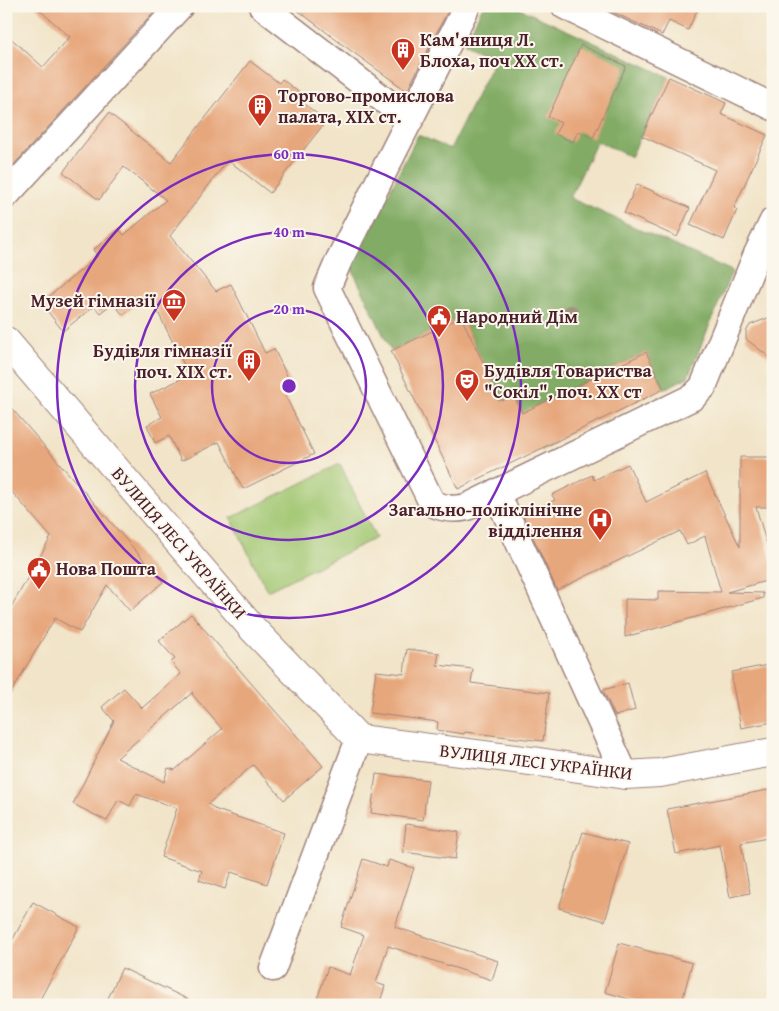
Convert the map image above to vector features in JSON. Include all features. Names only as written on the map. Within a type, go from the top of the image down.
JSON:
[{"type":"street","points":[[6,195],[180,6]]},
{"type":"street","points":[[262,6],[410,120]]},
{"type":"street","points":[[467,6],[338,260],[327,288],[432,504],[447,508],[466,507],[693,397],[703,387],[757,254],[773,221]]},
{"type":"street","points":[[565,6],[773,107]]},
{"type":"street","name":"ВУЛИЦЯ ЛЕСІ УКРАЇНКИ","points":[[6,341],[252,628],[358,739],[539,762],[625,776],[660,773],[773,752]]},
{"type":"street","points":[[496,492],[625,776]]},
{"type":"street","points":[[273,968],[358,739]]},
{"type":"green space","points":[[483,6],[514,6],[669,77],[631,157],[597,141],[570,198],[732,271],[688,377],[664,389],[646,352],[537,405],[555,442],[540,450],[514,395],[502,401],[461,317],[391,351],[351,267],[418,135],[450,149],[495,59],[464,45]]},
{"type":"green space","points":[[340,464],[376,538],[267,591],[231,518]]},
{"type":"building","points":[[35,6],[159,6],[6,173],[6,34],[43,67],[70,37]]},
{"type":"building","points":[[292,6],[450,6],[407,91]]},
{"type":"building","points":[[600,6],[699,6],[688,30],[669,21],[662,35]]},
{"type":"building","points":[[581,45],[626,66],[593,138],[578,131],[573,142],[555,134],[561,123],[548,117]]},
{"type":"building","points":[[250,61],[279,83],[282,79],[305,97],[302,102],[326,121],[270,193],[228,160],[170,236],[216,291],[231,284],[265,353],[274,349],[294,390],[285,395],[314,454],[243,489],[219,442],[181,461],[169,436],[155,443],[147,425],[162,417],[150,394],[189,375],[149,294],[123,315],[113,303],[100,313],[94,306],[63,331],[41,303],[98,256],[93,250],[119,229],[124,235],[166,200],[124,167],[99,200],[63,172],[109,113],[171,162]]},
{"type":"building","points":[[669,77],[726,103],[721,114],[767,135],[734,208],[737,210],[724,240],[690,225],[715,170],[642,136]]},
{"type":"building","points":[[637,184],[690,208],[677,237],[624,213]]},
{"type":"building","points":[[773,316],[773,360],[746,339],[746,332],[750,325]]},
{"type":"building","name":"Будівля Товариства \"Сокіл\", поч. ХХ ст","points":[[461,317],[502,401],[514,395],[522,413],[646,352],[664,389],[458,489],[391,351]]},
{"type":"building","points":[[6,402],[163,582],[130,611],[107,585],[80,632],[55,618],[6,701],[6,616],[51,537],[6,485]]},
{"type":"building","points":[[740,457],[773,457],[773,507],[756,507],[773,566],[773,579],[727,592],[763,593],[763,598],[625,637],[625,599],[658,600],[658,591],[721,592],[705,536],[687,545],[680,531],[557,590],[523,515],[555,500],[552,495],[592,475],[594,480],[628,464],[646,502],[705,473],[740,547]]},
{"type":"building","points":[[191,614],[323,766],[284,800],[253,765],[208,804],[214,809],[284,833],[267,884],[231,872],[225,889],[199,880],[202,871],[161,857],[177,808],[136,794],[130,806],[118,800],[107,821],[73,804],[114,721],[102,707],[124,688],[142,708],[181,674],[171,662],[175,659],[159,641]],"holes":[[[193,692],[192,694],[222,729],[175,770],[168,768],[164,782],[117,758]]]},
{"type":"building","points":[[407,649],[439,653],[437,665],[473,669],[471,683],[549,693],[543,741],[437,730],[438,722],[370,713],[376,671],[404,674]]},
{"type":"building","points":[[773,664],[773,722],[741,728],[732,672]]},
{"type":"building","points":[[628,683],[635,710],[615,716],[603,690]]},
{"type":"building","points":[[376,774],[428,780],[423,820],[371,813]]},
{"type":"building","points":[[773,789],[773,837],[741,843],[750,893],[730,897],[720,845],[676,854],[667,809]]},
{"type":"building","points":[[406,824],[459,832],[455,859],[403,852]]},
{"type":"building","points":[[583,832],[628,844],[605,921],[559,908]]},
{"type":"building","points":[[363,859],[387,867],[389,860],[414,868],[395,927],[498,961],[492,980],[388,946],[376,983],[385,986],[379,1005],[315,1005],[328,967],[350,975],[364,935],[341,927]]},
{"type":"building","points":[[33,902],[79,927],[37,1005],[6,1005],[6,952]]},
{"type":"building","points":[[619,943],[692,963],[681,1005],[650,1005],[605,992]]},
{"type":"building","points":[[122,968],[200,1005],[105,1005]]},
{"type":"place","name":"Кам'яниця Л. Блоха, поч XX ст.","points":[[403,71]]},
{"type":"place","name":"Торгово-промислова палата, XIX ст.","points":[[260,127]]},
{"type":"place","name":"Музей гімназії","points":[[174,322]]},
{"type":"place","name":"Народний Дім","points":[[439,338]]},
{"type":"place","name":"Будівля гімназії поч. XIX ст.","points":[[249,382]]},
{"type":"place","name":"Будівля Товариства \"Сокіл\", поч. ХХ ст","points":[[467,402]]},
{"type":"place","name":"Загально-поліклінічне відділення","points":[[600,541]]},
{"type":"place","name":"Нова Пошта","points":[[39,590]]}]
